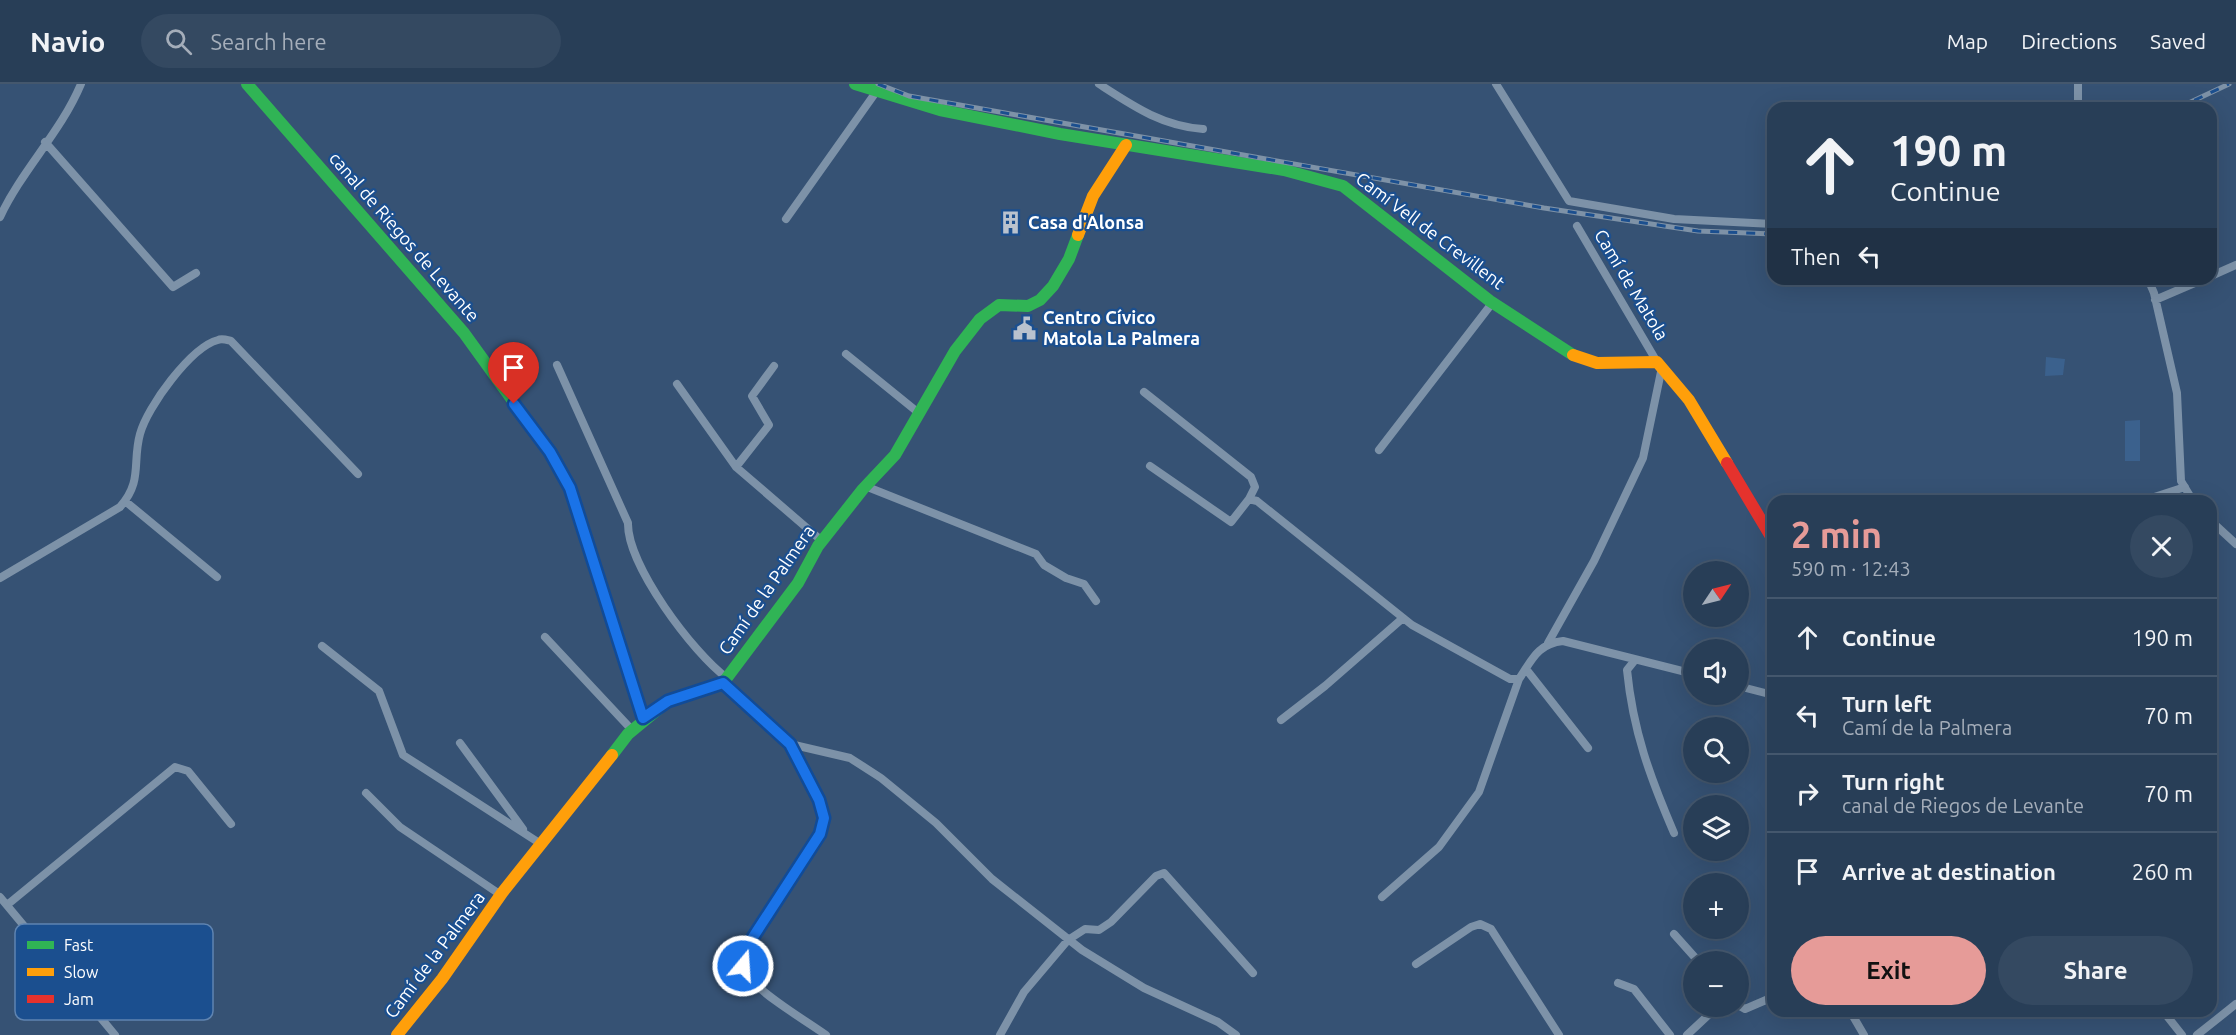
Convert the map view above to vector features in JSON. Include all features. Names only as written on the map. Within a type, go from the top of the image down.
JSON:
[{"type":"street","points":[[0,217],[9,198],[45,142],[74,102],[81,84]]},
{"type":"street","name":"canal de Riegos de Levante","points":[[247,84],[464,333],[550,452],[570,488],[643,718]]},
{"type":"street","name":"Camí Vell de Crevillent","points":[[855,84],[940,110],[1126,145],[1284,170],[1342,186],[1493,302],[1590,363],[1660,364]]},
{"type":"street","points":[[1099,84],[1150,117],[1185,128],[1203,129]]},
{"type":"street","points":[[1496,84],[1569,201],[1674,219],[1767,224]]},
{"type":"street","points":[[2078,84],[2078,102]]},
{"type":"street","points":[[786,219],[876,92]]},
{"type":"street","points":[[45,142],[173,287],[196,273]]},
{"type":"street","name":"Camí de la Palmera","points":[[397,1035],[442,979],[501,895],[643,718],[668,701],[725,681],[798,583],[822,541],[866,486],[896,455],[955,351],[980,319],[999,305],[1028,306],[1040,300],[1053,286],[1069,259],[1093,196],[1126,145]]},
{"type":"street","name":"Camí de Matola","points":[[1577,226],[1660,364]]},
{"type":"street","points":[[2217,273],[2236,265]]},
{"type":"street","points":[[2150,285],[2177,393],[2181,481],[2190,495]]},
{"type":"street","points":[[2155,300],[2190,285]]},
{"type":"street","points":[[1379,450],[1493,302]]},
{"type":"street","points":[[0,578],[93,524],[125,501],[131,494],[137,471],[140,434],[152,408],[188,362],[208,344],[220,339],[231,341],[358,474]]},
{"type":"street","points":[[846,354],[920,414]]},
{"type":"street","points":[[1660,364],[1689,399],[1767,530]]},
{"type":"street","points":[[1382,897],[1439,847],[1479,792],[1519,679],[1548,643],[1594,561],[1643,458],[1660,364]]},
{"type":"street","points":[[557,365],[628,523],[627,539],[644,574],[712,666],[790,744],[819,800],[824,818],[820,834],[804,862],[746,948],[743,966],[751,980],[826,1035]]},
{"type":"street","points":[[736,467],[770,425],[752,396],[774,366]]},
{"type":"street","points":[[677,384],[736,467],[822,541]]},
{"type":"street","points":[[1144,392],[1251,477],[1255,487],[1249,500],[1230,522],[1150,466]]},
{"type":"street","points":[[866,486],[1036,554],[1044,565],[1066,578],[1084,584],[1096,601]]},
{"type":"street","points":[[2160,495],[2185,487]]},
{"type":"street","points":[[1249,500],[1257,501],[1403,618],[1510,679],[1519,679]]},
{"type":"street","points":[[125,501],[217,577]]},
{"type":"street","points":[[2217,527],[2236,544]]},
{"type":"street","points":[[1281,720],[1341,673],[1403,618]]},
{"type":"street","points":[[545,637],[632,730]]},
{"type":"street","points":[[1548,643],[1563,641],[1683,672]]},
{"type":"street","points":[[322,646],[379,691],[403,755],[541,844]]},
{"type":"street","points":[[1635,660],[1627,670],[1632,714],[1652,781],[1674,833]]},
{"type":"street","points":[[1526,669],[1588,748]]},
{"type":"street","points":[[1749,689],[1767,693]]},
{"type":"street","points":[[460,743],[526,835]]},
{"type":"street","points":[[790,744],[850,758],[881,778],[936,823],[992,879],[1046,919],[1068,940],[1113,971],[1218,1022],[1236,1035]]},
{"type":"street","points":[[7,905],[175,767],[188,771],[231,824]]},
{"type":"street","points":[[366,792],[400,827],[501,895]]},
{"type":"street","points":[[1000,1035],[1024,992],[1068,940],[1085,929],[1099,930],[1111,922],[1156,876],[1164,873],[1253,973]]},
{"type":"street","points":[[0,897],[23,924]]},
{"type":"street","points":[[1416,964],[1471,927],[1480,924],[1491,929],[1559,1035]]},
{"type":"street","points":[[1674,934],[1689,951]]},
{"type":"street","points":[[1618,983],[1635,989],[1670,1035]]},
{"type":"street","points":[[1749,1007],[1767,1000]]},
{"type":"street","points":[[2197,1035],[2236,1004]]},
{"type":"street","points":[[1687,1035],[1706,1017]]},
{"type":"street","points":[[1854,1017],[1864,1035]]},
{"type":"street","points":[[2168,1017],[2182,1035]]},
{"type":"street","points":[[103,1020],[115,1035]]},
{"type":"water","points":[[2046,357],[2065,359],[2063,375],[2045,376]]},
{"type":"water","points":[[2140,420],[2140,461],[2125,461],[2125,421]]},
{"type":"railway","points":[[878,84],[909,96],[1544,208],[1698,231],[1767,234]]},
{"type":"railway","points":[[2191,102],[2229,84]]},
{"type":"traffic: fast","points":[[247,84],[464,333],[550,452],[570,488],[598,578]]},
{"type":"traffic: fast","points":[[855,84],[940,110],[1060,134],[1284,170],[1343,186],[1490,301],[1573,355]]},
{"type":"traffic: fast","points":[[612,755],[628,734],[668,701],[723,683],[798,583],[818,546],[863,489],[895,455],[955,351],[980,319],[999,305],[1028,306],[1040,300],[1053,286],[1069,259],[1078,235]]},
{"type":"traffic: slow","points":[[1078,235],[1093,196],[1126,145]]},
{"type":"traffic: slow","points":[[1573,355],[1597,363],[1657,362],[1689,400],[1727,463]]},
{"type":"traffic: slow","points":[[598,578],[643,719]]},
{"type":"traffic: slow","points":[[397,1035],[442,979],[502,893],[612,755]]},
{"type":"traffic: jam","points":[[1727,463],[1767,530]]},
{"type":"place","name":"Casa d'Alonsa","points":[[1010,223]]},
{"type":"place","name":"Centro Cívico Matola La Palmera","points":[[1025,328]]},
{"type":"route","points":[[514,404],[550,452],[570,488],[618,633],[643,718],[668,701],[723,683],[790,744],[819,800],[824,818],[820,834],[804,862],[746,948],[743,966]]}]
